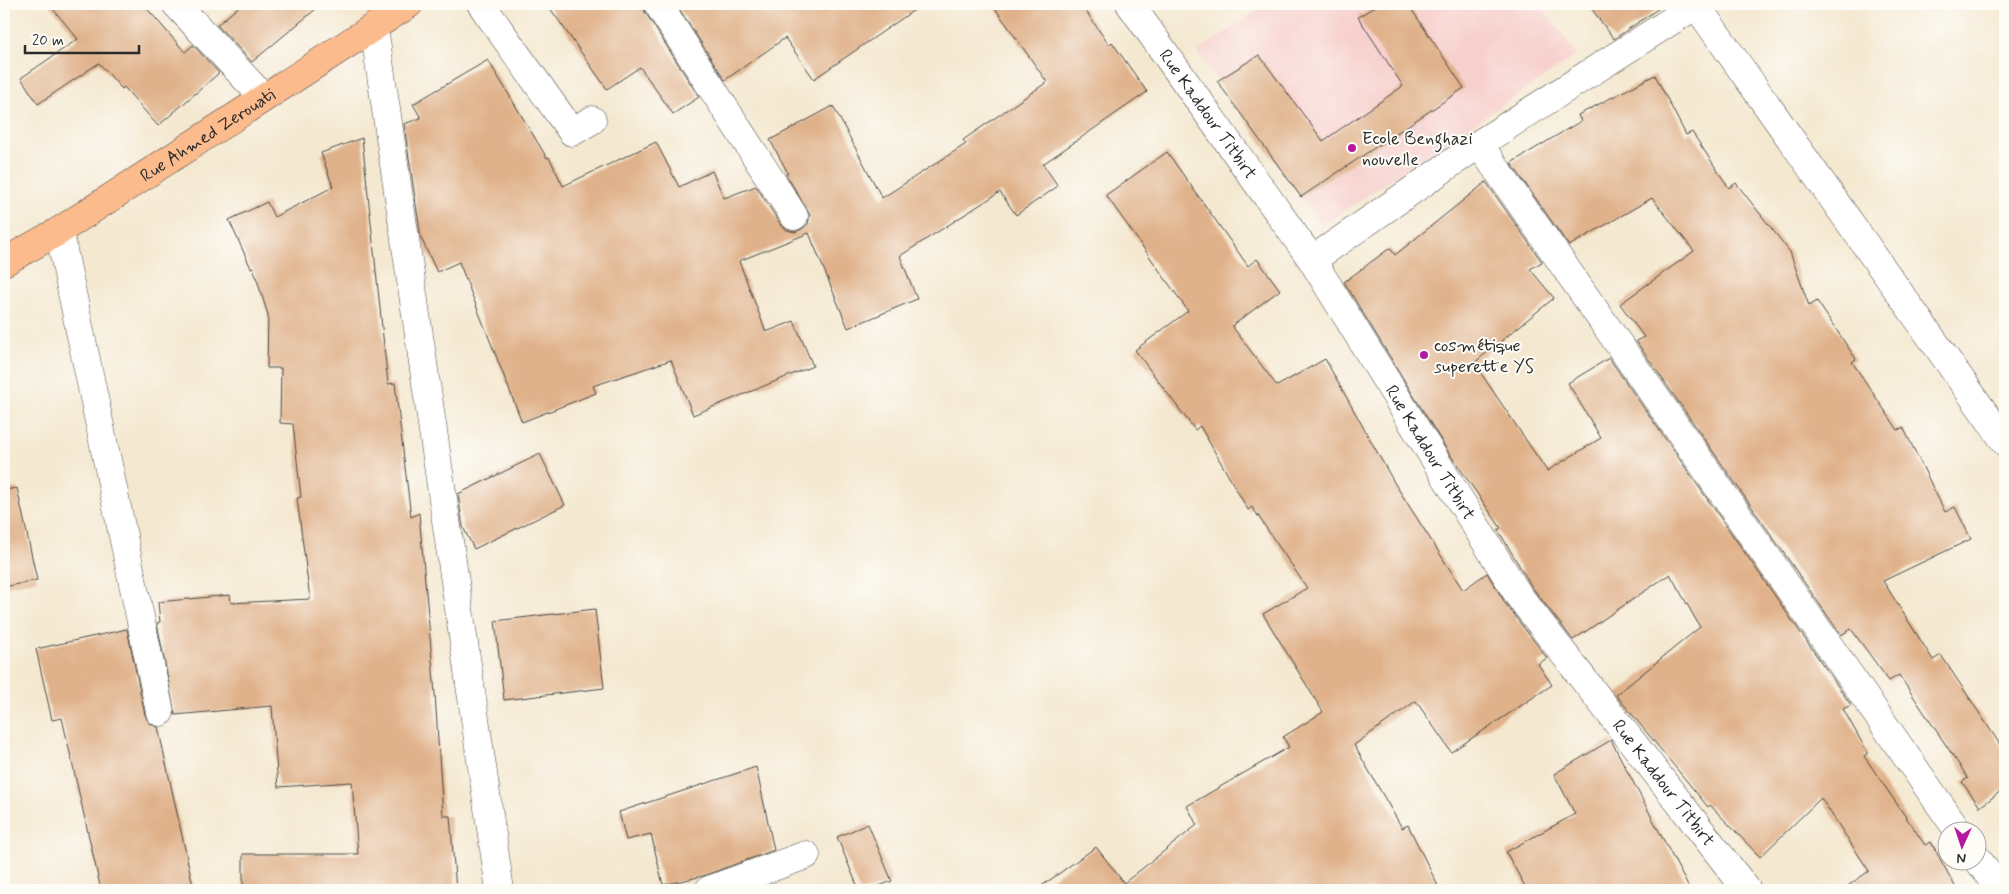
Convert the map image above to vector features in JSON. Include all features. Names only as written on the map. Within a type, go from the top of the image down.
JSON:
[{"type":"main road","name":"Rue Ahmed Zerouati","points":[[4,262],[59,231],[390,12]]},
{"type":"street","points":[[176,4],[263,97]]},
{"type":"street","points":[[481,4],[572,132],[592,120]]},
{"type":"street","points":[[658,4],[794,216]]},
{"type":"street","name":"Rue Kaddour Titbirt","points":[[1130,4],[1312,260],[1519,596],[1747,890]]},
{"type":"street","points":[[1312,260],[1479,144],[1696,5],[2005,442]]},
{"type":"street","points":[[390,12],[500,890]]},
{"type":"street","points":[[1479,144],[1952,822]]},
{"type":"street","points":[[59,231],[160,712]]},
{"type":"street","points":[[709,890],[806,855]]},
{"type":"street","points":[[1986,871],[1999,889]]},
{"type":"shaded area","name":"Ecole Benghazi nouvelle","points":[[1267,4],[1540,4],[1577,55],[1322,226],[1197,52]]},
{"type":"building","points":[[49,4],[143,4],[185,52],[193,45],[219,73],[158,126],[124,87],[122,89],[99,63],[38,104],[21,78],[78,39]]},
{"type":"building","points":[[242,4],[322,4],[252,62],[217,25]]},
{"type":"building","points":[[547,4],[643,4],[645,12],[699,97],[673,114],[640,67],[607,89]]},
{"type":"building","points":[[676,4],[923,4],[814,79],[785,38],[725,80]]},
{"type":"building","points":[[992,4],[1081,4],[1109,45],[1112,42],[1147,92],[1043,164],[1058,186],[1016,215],[1000,192],[900,256],[917,299],[848,328],[809,233],[739,261],[766,332],[794,321],[813,366],[693,415],[671,360],[593,386],[596,393],[522,422],[459,262],[437,272],[421,238],[404,124],[421,118],[413,104],[488,60],[547,158],[549,157],[563,186],[656,142],[679,187],[712,171],[724,198],[756,186],[781,225],[787,230],[795,232],[808,224],[810,215],[786,174],[788,173],[770,140],[833,106],[882,198],[966,144],[963,140],[1047,82]]},
{"type":"building","points":[[1379,4],[1408,4],[1464,88],[1301,197],[1217,81],[1259,55],[1323,141],[1403,86],[1358,17]]},
{"type":"building","points":[[1588,4],[1665,4],[1614,39]]},
{"type":"building","points":[[1655,75],[1686,135],[1692,132],[1729,188],[1736,183],[1790,252],[1809,306],[1817,301],[1856,359],[1852,362],[1898,430],[1903,427],[1945,512],[1955,507],[1971,539],[1883,581],[1933,660],[1941,655],[2005,752],[2005,788],[1980,807],[1962,782],[1968,778],[1899,675],[1889,681],[1851,629],[1841,635],[1636,341],[1644,337],[1620,304],[1694,251],[1652,198],[1569,246],[1511,163],[1581,121],[1578,115]]},
{"type":"building","points":[[362,138],[388,384],[395,383],[411,517],[419,513],[435,694],[443,816],[450,816],[456,890],[243,890],[243,854],[358,854],[352,782],[278,787],[272,706],[175,715],[157,623],[160,622],[158,602],[230,595],[231,603],[310,599],[297,498],[301,497],[293,424],[280,423],[281,368],[267,368],[268,315],[253,267],[251,268],[229,220],[267,202],[274,217],[333,187],[321,153]]},
{"type":"building","points":[[1167,152],[1248,266],[1257,259],[1280,290],[1232,326],[1277,386],[1325,359],[1395,484],[1463,590],[1487,573],[1507,606],[1547,658],[1538,664],[1552,685],[1451,752],[1416,701],[1354,745],[1402,828],[1408,825],[1440,890],[1036,890],[1096,847],[1124,883],[1197,825],[1187,806],[1289,747],[1283,737],[1323,712],[1263,614],[1307,588],[1252,507],[1248,510],[1200,426],[1195,430],[1135,350],[1188,311],[1106,195]]},
{"type":"building","points":[[1486,182],[1542,262],[1530,269],[1554,298],[1474,363],[1547,471],[1601,438],[1568,383],[1609,358],[1851,705],[1843,709],[1868,753],[1864,756],[1925,845],[1931,842],[1936,851],[1936,872],[1947,872],[1957,890],[1842,890],[1869,871],[1821,798],[1760,857],[1710,805],[1708,807],[1616,695],[1700,627],[1670,574],[1573,640],[1532,587],[1498,530],[1501,528],[1447,450],[1344,282],[1390,248],[1395,255]]},
{"type":"building","points":[[540,454],[565,505],[474,549],[463,527],[458,494]]},
{"type":"building","points":[[17,488],[37,580],[4,587],[4,490]]},
{"type":"building","points":[[595,609],[604,688],[504,700],[495,621]]},
{"type":"building","points":[[127,629],[145,715],[149,723],[158,727],[194,890],[101,890],[62,718],[52,720],[36,649]]},
{"type":"building","points":[[1611,740],[1690,890],[1527,890],[1506,852],[1575,814],[1554,774]]},
{"type":"building","points":[[756,767],[774,850],[703,876],[663,885],[651,834],[626,840],[619,812]]},
{"type":"building","points":[[868,824],[892,881],[869,890],[859,890],[837,837]]},
{"type":"place","name":"Ecole Benghazi nouvelle","points":[[1352,148]]},
{"type":"place","name":"cosmétique superette YS","points":[[1424,355]]}]
